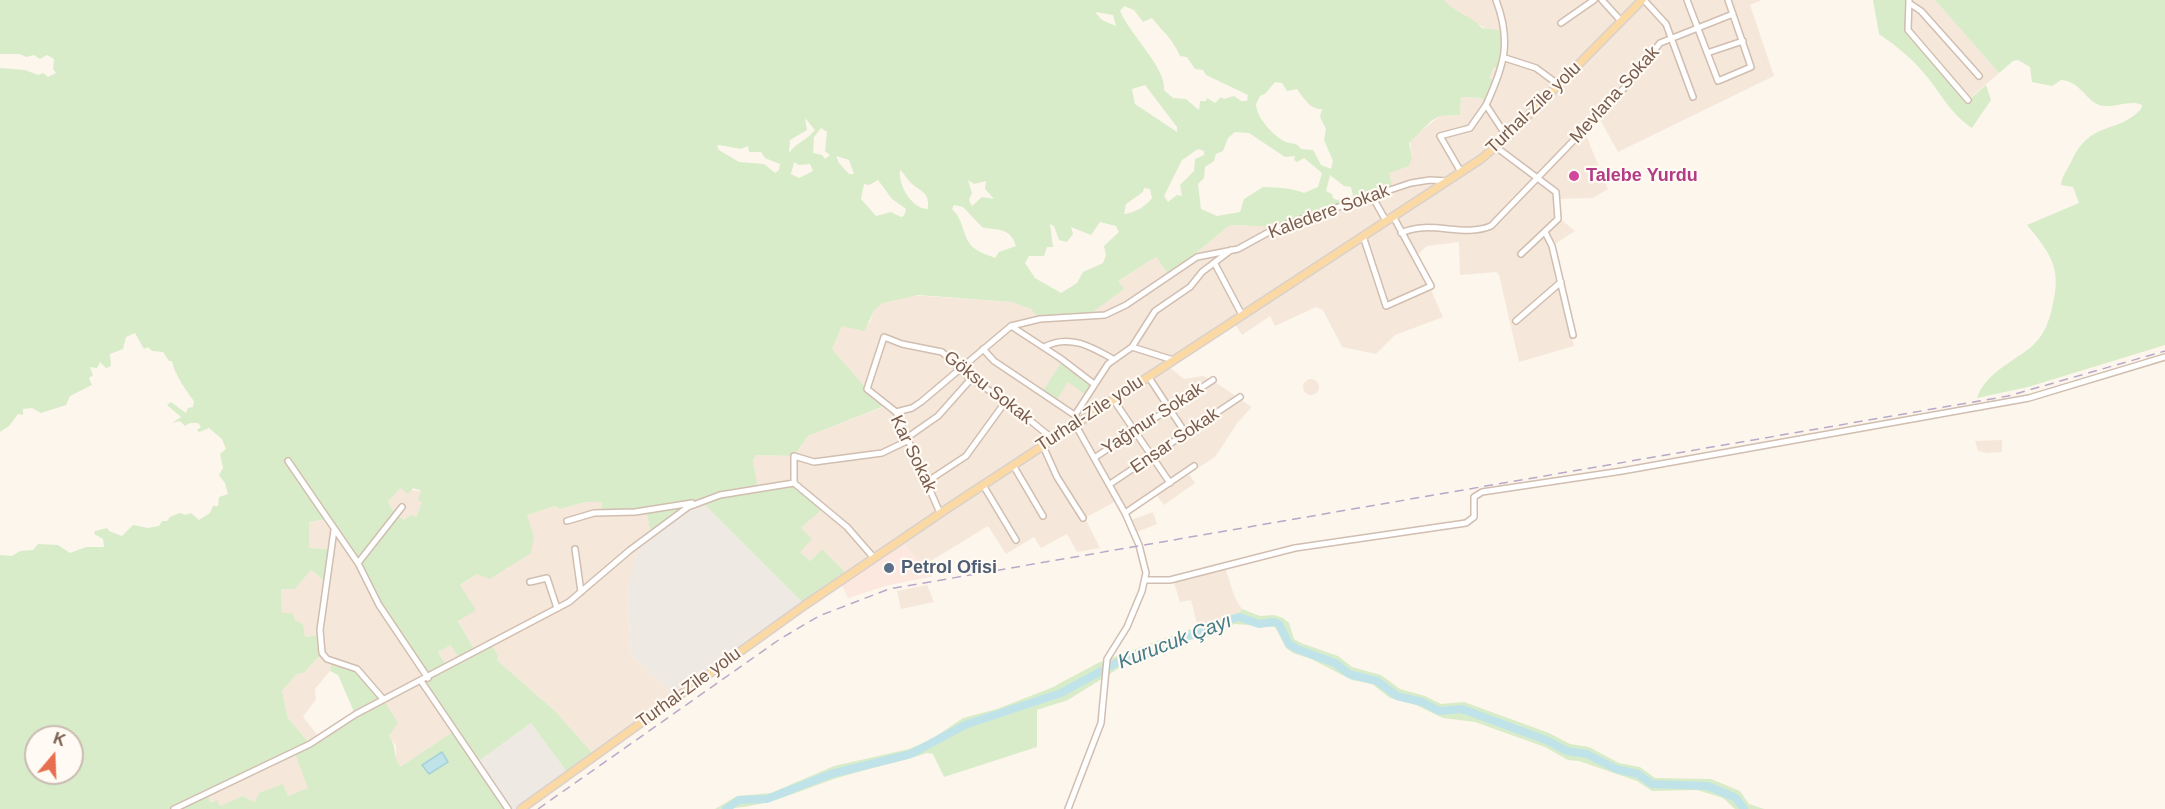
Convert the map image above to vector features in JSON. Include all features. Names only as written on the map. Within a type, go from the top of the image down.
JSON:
[{"type":"main road","name":"Turhal-Zile yolu","points":[[521,809],[940,513],[1053,439],[1077,420],[1113,399],[1448,181],[1496,147],[1643,0]]},
{"type":"street","points":[[1561,23],[1594,0]]},
{"type":"street","points":[[1602,0],[1621,21]]},
{"type":"street","points":[[1643,0],[1666,24],[1693,97]]},
{"type":"street","points":[[1687,0],[1718,81],[1751,67],[1728,0]]},
{"type":"street","points":[[1461,172],[1440,136],[1470,128],[1486,105],[1505,58],[1498,1]]},
{"type":"street","points":[[1909,1],[1921,11],[1979,76]]},
{"type":"street","points":[[1909,1],[1907,24],[1910,33],[1968,100]]},
{"type":"street","name":"Mevlana Sokak","points":[[1401,234],[1426,226],[1462,229],[1489,228],[1628,84],[1656,47],[1697,26],[1733,14]]},
{"type":"street","points":[[1707,53],[1743,41]]},
{"type":"street","points":[[1505,58],[1536,68],[1559,85]]},
{"type":"street","points":[[1486,105],[1507,137]]},
{"type":"street","points":[[1496,147],[1554,188],[1556,193],[1558,218],[1521,254]]},
{"type":"street","name":"Kaledere Sokak","points":[[896,412],[912,408],[1011,326],[1040,319],[1105,315],[1126,305],[1189,261],[1204,254],[1231,250],[1252,243],[1278,227],[1372,196],[1423,181],[1448,181]]},
{"type":"street","points":[[1372,196],[1386,221]]},
{"type":"street","points":[[1363,236],[1386,306],[1431,286],[1393,216]]},
{"type":"street","points":[[1545,232],[1552,246],[1573,335]]},
{"type":"street","points":[[1077,420],[1094,384],[1113,359],[1132,347],[1155,310],[1190,287],[1199,275],[1231,250]]},
{"type":"street","points":[[1215,264],[1242,315]]},
{"type":"street","points":[[1516,321],[1561,282]]},
{"type":"street","points":[[1011,326],[1094,384]]},
{"type":"street","name":"Göksu Sokak","points":[[884,337],[908,346],[942,351],[971,379],[1006,401],[1053,439]]},
{"type":"street","name":"Kar Sokak","points":[[884,337],[867,389],[896,412],[940,513]]},
{"type":"street","points":[[1044,347],[1059,342],[1075,342],[1094,348],[1113,359]]},
{"type":"street","points":[[1132,347],[1173,360]]},
{"type":"street","points":[[983,349],[994,361],[1077,420],[1141,549],[1145,580],[1128,627],[1106,664],[1101,723],[1068,809]]},
{"type":"street","points":[[1145,580],[1170,580],[1295,548],[1466,523],[1474,514],[1474,497],[1482,492],[1622,471],[2029,398],[2165,357]]},
{"type":"street","points":[[1148,376],[1186,434]]},
{"type":"street","points":[[794,483],[794,456],[814,462],[882,453],[908,438],[938,416],[971,379]]},
{"type":"street","name":"Yağmur Sokak","points":[[1094,458],[1212,380]]},
{"type":"street","name":"Ensar Sokak","points":[[1110,484],[1240,397]]},
{"type":"street","points":[[1113,399],[1170,483]]},
{"type":"street","points":[[928,482],[966,456],[1006,401]]},
{"type":"street","points":[[1042,446],[1057,477],[1083,518]]},
{"type":"street","points":[[288,461],[358,562],[380,604],[428,678]]},
{"type":"street","points":[[1013,465],[1043,516]]},
{"type":"street","points":[[1125,513],[1194,466]]},
{"type":"street","points":[[567,521],[602,512],[635,512],[698,502],[727,493],[794,483],[847,527],[874,558]]},
{"type":"street","points":[[983,485],[1016,540]]},
{"type":"street","points":[[174,809],[310,744],[383,699],[428,678],[557,608],[581,592],[671,518],[698,502]]},
{"type":"street","points":[[358,562],[402,507]]},
{"type":"street","points":[[334,530],[320,630],[322,653],[327,659],[357,669],[383,699]]},
{"type":"street","points":[[575,549],[581,592]]},
{"type":"street","points":[[530,582],[547,578],[557,608]]},
{"type":"street","points":[[421,681],[508,809]]},
{"type":"shaded area","points":[[1444,0],[1496,0],[1497,2],[1502,0],[1762,0],[1750,5],[1774,76],[1618,152],[1598,116],[1584,130],[1608,189],[1593,198],[1557,199],[1558,217],[1575,231],[1552,246],[1574,346],[1519,362],[1499,275],[1496,272],[1460,275],[1459,242],[1427,246],[1416,256],[1443,317],[1395,335],[1376,354],[1342,347],[1323,310],[1316,307],[1275,326],[1270,316],[1242,335],[1233,321],[1167,365],[1184,379],[1203,376],[1212,380],[1252,407],[1238,422],[1215,457],[1189,474],[1195,483],[1164,505],[1155,493],[1125,513],[1118,500],[1085,518],[1100,548],[1077,552],[1067,534],[1041,548],[1034,537],[1006,554],[988,526],[924,565],[933,576],[888,585],[848,598],[848,575],[822,549],[810,561],[800,552],[801,528],[824,508],[758,488],[753,460],[756,455],[794,456],[808,436],[886,406],[867,389],[832,349],[842,325],[865,325],[870,322],[875,308],[883,303],[910,295],[1011,302],[1031,309],[1123,290],[1118,281],[1156,257],[1169,275],[1230,225],[1247,226],[1393,188],[1389,173],[1412,157],[1410,140],[1440,116],[1460,115],[1461,97],[1483,98],[1485,104],[1497,81],[1489,78],[1494,67],[1502,69],[1487,29],[1455,12]]},
{"type":"shaded area","points":[[1909,0],[1935,0],[1999,73],[1968,100],[1910,33]]},
{"type":"shaded area","points":[[1311,379],[1317,381],[1319,387],[1317,393],[1311,395],[1305,393],[1303,387],[1305,381]]},
{"type":"shaded area","points":[[2002,440],[2002,452],[1987,453],[1978,451],[1975,441]]},
{"type":"shaded area","points":[[400,487],[422,492],[422,502],[416,517],[404,520],[396,515],[388,502]]},
{"type":"shaded area","points":[[701,501],[805,605],[676,697],[631,655],[627,590],[641,541]]},
{"type":"shaded area","points":[[586,502],[602,502],[602,512],[646,511],[651,533],[641,541],[627,590],[631,655],[676,697],[595,756],[555,711],[497,660],[476,652],[458,620],[475,610],[459,586],[477,574],[487,576],[509,568],[507,566],[534,537],[526,515],[555,506],[560,509]]},
{"type":"shaded area","points":[[1153,512],[1157,524],[1134,533],[1128,521]]},
{"type":"shaded area","points":[[327,519],[428,678],[454,731],[400,767],[396,761],[396,746],[389,736],[395,726],[332,662],[330,671],[315,689],[316,699],[303,717],[320,738],[310,744],[288,718],[282,691],[297,674],[304,673],[318,657],[319,635],[305,637],[296,621],[282,613],[281,589],[295,589],[311,570],[326,582],[330,549],[309,548],[309,522]]},
{"type":"shaded area","points":[[901,540],[933,576],[888,585],[848,598],[840,582]]},
{"type":"shaded area","points":[[1225,567],[1235,598],[1242,609],[1238,614],[1226,617],[1220,622],[1198,628],[1191,600],[1180,602],[1173,579]]},
{"type":"shaded area","points":[[927,585],[934,602],[901,609],[897,591]]},
{"type":"shaded area","points":[[451,644],[460,660],[447,667],[438,652]]},
{"type":"shaded area","points":[[531,723],[569,775],[521,809],[508,809],[476,763]]},
{"type":"shaded area","points":[[294,751],[309,788],[288,796],[283,784],[255,802],[243,796],[220,807],[211,803],[207,794]]},
{"type":"green space","points":[[0,0],[1444,0],[1482,28],[1504,31],[1502,69],[1494,67],[1489,78],[1497,81],[1486,105],[1482,98],[1461,97],[1460,115],[1440,116],[1431,121],[1409,143],[1412,157],[1409,166],[1389,173],[1393,189],[1278,227],[1230,225],[1169,275],[1156,257],[1118,281],[1124,289],[1086,317],[1040,319],[1031,309],[1011,302],[918,295],[883,303],[875,309],[864,331],[842,326],[832,349],[867,389],[887,405],[808,436],[794,456],[756,455],[753,460],[758,488],[794,483],[825,507],[801,528],[812,539],[800,552],[810,561],[822,549],[849,576],[805,605],[701,501],[651,533],[646,511],[602,512],[602,502],[586,502],[560,509],[555,506],[527,515],[534,537],[531,553],[490,579],[477,574],[460,585],[476,610],[458,621],[476,652],[490,644],[498,655],[497,660],[555,711],[595,756],[569,775],[531,723],[476,763],[508,809],[0,809],[0,555],[12,556],[20,551],[33,550],[38,544],[58,545],[70,553],[86,547],[104,547],[103,539],[94,534],[95,531],[107,528],[122,536],[133,525],[148,528],[159,526],[162,521],[167,521],[170,517],[180,513],[186,515],[191,513],[199,520],[210,513],[213,506],[218,506],[219,497],[228,494],[225,483],[219,475],[223,468],[220,454],[226,449],[222,439],[209,428],[199,432],[197,430],[201,427],[198,423],[185,426],[180,421],[172,423],[181,417],[167,405],[171,402],[186,413],[188,408],[193,407],[194,401],[184,387],[172,361],[169,361],[163,352],[152,351],[148,347],[144,349],[135,333],[126,337],[123,349],[110,354],[111,366],[106,368],[100,362],[97,368],[90,367],[93,375],[89,378],[92,385],[70,396],[66,405],[41,413],[32,408],[23,409],[23,415],[18,414],[9,426],[0,432],[0,68],[25,70],[38,75],[43,73],[48,77],[56,73],[53,69],[54,59],[47,55],[40,59],[34,55],[26,57],[20,54],[0,54]],"holes":[[[1124,6],[1134,10],[1143,22],[1152,18],[1171,40],[1180,56],[1187,57],[1195,69],[1203,70],[1206,75],[1248,95],[1247,101],[1241,101],[1234,96],[1224,99],[1221,97],[1215,103],[1207,98],[1206,101],[1200,101],[1199,110],[1186,99],[1173,98],[1164,90],[1160,72],[1120,11]],[[1095,12],[1113,15],[1116,26],[1102,20]],[[1275,82],[1282,83],[1287,91],[1297,89],[1310,105],[1322,109],[1320,117],[1326,129],[1324,140],[1333,161],[1331,169],[1321,165],[1313,150],[1301,149],[1275,135],[1262,120],[1256,104],[1260,96],[1266,93]],[[1145,85],[1177,127],[1177,132],[1135,104],[1132,89]],[[805,118],[815,130],[789,153],[790,140],[807,130]],[[821,128],[827,132],[825,151],[830,155],[825,159],[822,155],[813,153],[814,137]],[[1235,132],[1249,133],[1285,157],[1295,156],[1294,160],[1297,162],[1304,158],[1322,173],[1318,187],[1304,193],[1263,187],[1244,199],[1240,212],[1217,216],[1201,209],[1198,184],[1204,178],[1205,167],[1214,161],[1216,154],[1223,151],[1228,138]],[[719,145],[741,149],[748,146],[749,152],[761,152],[765,158],[780,164],[779,170],[775,173],[764,164],[739,162],[719,150],[717,146]],[[1198,149],[1204,151],[1204,155],[1195,159],[1194,171],[1180,185],[1182,196],[1177,195],[1168,202],[1164,196],[1182,160]],[[836,156],[849,160],[854,174],[849,174]],[[794,162],[799,165],[810,164],[813,171],[799,178],[791,174]],[[900,170],[910,182],[924,192],[928,209],[916,205],[907,195],[901,182]],[[1330,175],[1344,186],[1351,187],[1353,196],[1337,200],[1332,194],[1326,191]],[[878,180],[892,199],[906,209],[904,216],[901,217],[891,212],[876,216],[861,199],[864,184],[869,185]],[[968,180],[974,184],[986,181],[985,189],[994,199],[982,197],[972,206],[969,200],[972,193]],[[1144,188],[1150,189],[1152,198],[1136,211],[1124,214],[1126,204],[1143,192]],[[954,205],[963,207],[982,227],[1006,232],[1016,246],[999,252],[995,258],[979,251],[969,242],[952,209]],[[1100,222],[1116,226],[1119,232],[1104,246],[1106,255],[1103,263],[1083,272],[1077,283],[1061,293],[1035,278],[1025,263],[1029,256],[1044,256],[1047,247],[1053,247],[1050,224],[1054,226],[1059,240],[1067,242],[1073,234],[1071,227],[1091,235]],[[400,488],[408,494],[413,488],[421,491],[418,500],[422,502],[416,517],[411,515],[404,520],[396,515],[388,502]],[[327,519],[427,678],[421,681],[454,731],[400,767],[389,736],[398,723],[383,699],[351,666],[332,661],[330,671],[338,675],[355,714],[310,744],[288,718],[282,691],[297,674],[304,673],[318,657],[324,657],[320,635],[305,637],[303,624],[296,621],[292,613],[282,613],[281,589],[295,589],[311,570],[327,583],[330,549],[309,548],[309,522]],[[451,645],[460,660],[447,667],[438,652]],[[294,751],[308,788],[288,796],[283,784],[259,793],[255,802],[243,796],[220,806],[217,800],[211,803],[207,794]]]},
{"type":"green space","points":[[1873,0],[1909,0],[1907,27],[1969,100],[1986,85],[1991,100],[1972,128],[1953,111],[1917,65],[1879,34]]},
{"type":"green space","points":[[1935,0],[2165,0],[2165,345],[2028,387],[1977,398],[1993,375],[2038,340],[2050,314],[2056,283],[2053,263],[2043,245],[2027,225],[2079,203],[2073,187],[2061,185],[2080,147],[2096,133],[2132,117],[2142,105],[2131,103],[2100,105],[2067,81],[2061,80],[2052,86],[2032,82],[2030,67],[2018,60],[2013,61],[1999,73]]},
{"type":"green space","points":[[1063,360],[1094,384],[1087,396],[1068,382],[1056,401],[1042,392]]},
{"type":"green space","points":[[1242,609],[1260,616],[1274,615],[1283,618],[1289,623],[1294,639],[1338,656],[1352,667],[1381,675],[1400,689],[1425,696],[1441,704],[1464,702],[1549,733],[1570,744],[1589,747],[1619,763],[1640,767],[1655,778],[1711,779],[1740,791],[1749,804],[1764,809],[1735,809],[1723,798],[1697,790],[1652,791],[1637,781],[1579,761],[1568,760],[1545,747],[1475,722],[1443,718],[1416,705],[1390,698],[1372,684],[1352,680],[1311,659],[1293,653],[1286,648],[1275,627],[1234,624],[1212,636],[1179,642],[1154,656],[1124,665],[1068,700],[1037,710],[1037,747],[944,777],[933,754],[927,753],[846,775],[762,803],[715,809],[737,796],[771,793],[834,766],[909,749],[932,739],[963,718],[997,709],[1051,688],[1098,663],[1187,630],[1211,626],[1238,614]]},
{"type":"water","points":[[442,752],[448,762],[429,774],[422,765]]},
{"type":"waterway","name":"Kurucuk Çayı","points":[[726,809],[739,800],[767,799],[831,774],[911,754],[965,725],[1061,693],[1129,656],[1151,652],[1179,638],[1212,630],[1228,620],[1239,617],[1259,624],[1273,622],[1279,624],[1289,644],[1297,649],[1335,663],[1349,674],[1377,681],[1397,696],[1422,702],[1439,711],[1462,709],[1546,740],[1567,751],[1587,754],[1616,769],[1638,774],[1652,784],[1708,786],[1736,798],[1744,809]]},
{"type":"railway","points":[[538,809],[780,639],[819,616],[889,589],[2008,396],[2165,351]]},
{"type":"place","name":"Talebe Yurdu","points":[[1574,176]]},
{"type":"place","name":"Petrol Ofisi","points":[[889,568]]}]
